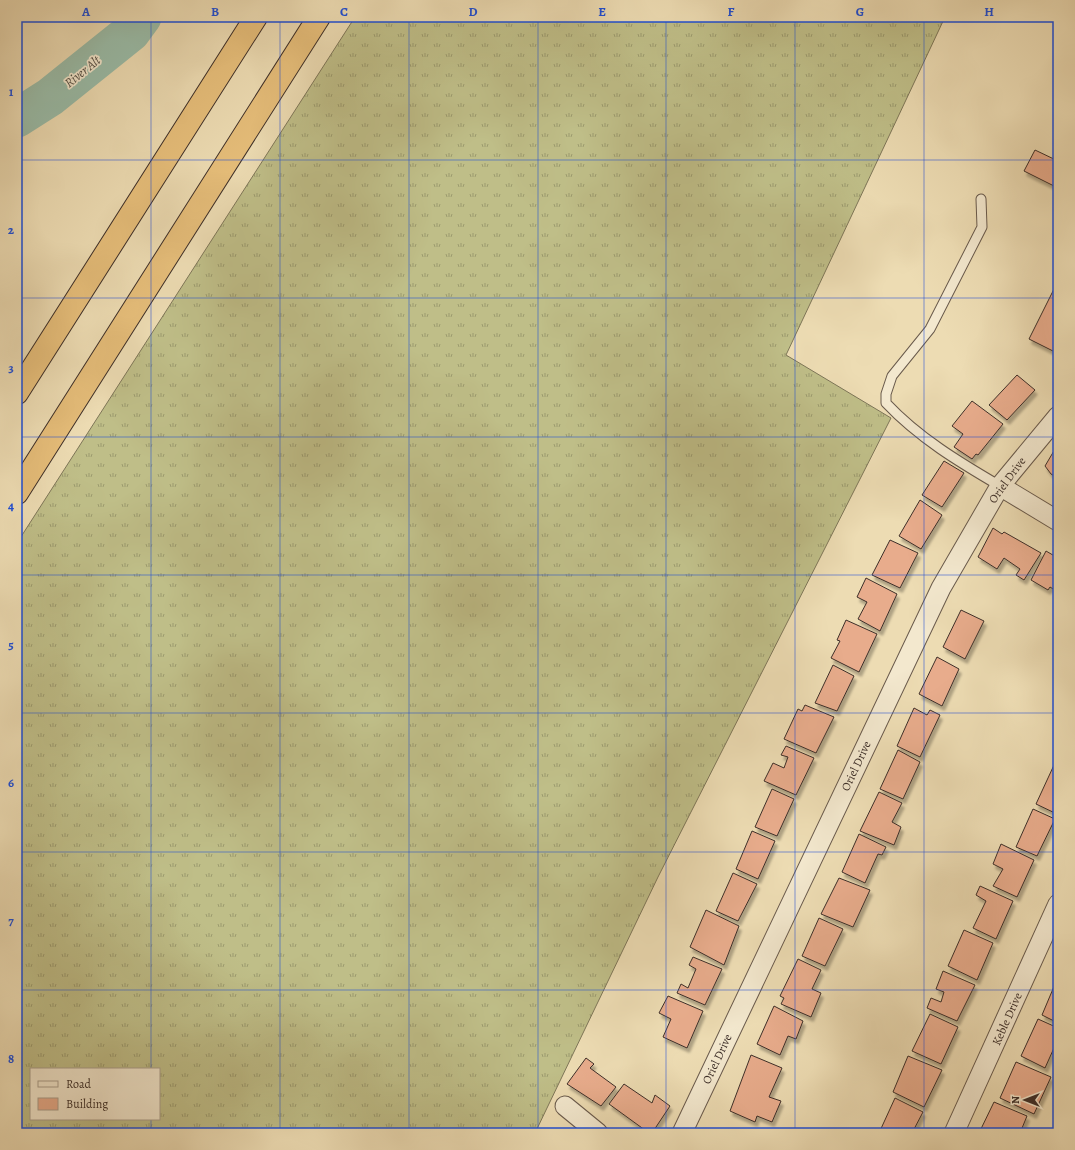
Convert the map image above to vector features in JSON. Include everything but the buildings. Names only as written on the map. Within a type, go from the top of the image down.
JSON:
[{"type":"highway","points":[[17,393],[256,17]]},
{"type":"highway","points":[[17,493],[319,17]]},
{"type":"street","name":"Oriel Drive","points":[[682,1133],[940,588],[1000,486],[1058,416]]},
{"type":"street","points":[[1000,486],[1058,521]]},
{"type":"street","name":"Keble Drive","points":[[954,1133],[1058,904]]},
{"type":"street","points":[[565,1106],[598,1133]]},
{"type":"lane","points":[[981,199],[982,227],[930,329],[892,376],[886,394],[886,403],[900,418],[950,457],[1000,486]]},
{"type":"green space","points":[[355,17],[945,17],[786,355],[891,418],[658,877],[535,1133],[17,1133],[17,543]]},
{"type":"waterway","name":"River Alt","points":[[17,118],[50,97],[131,32],[142,17]]}]
